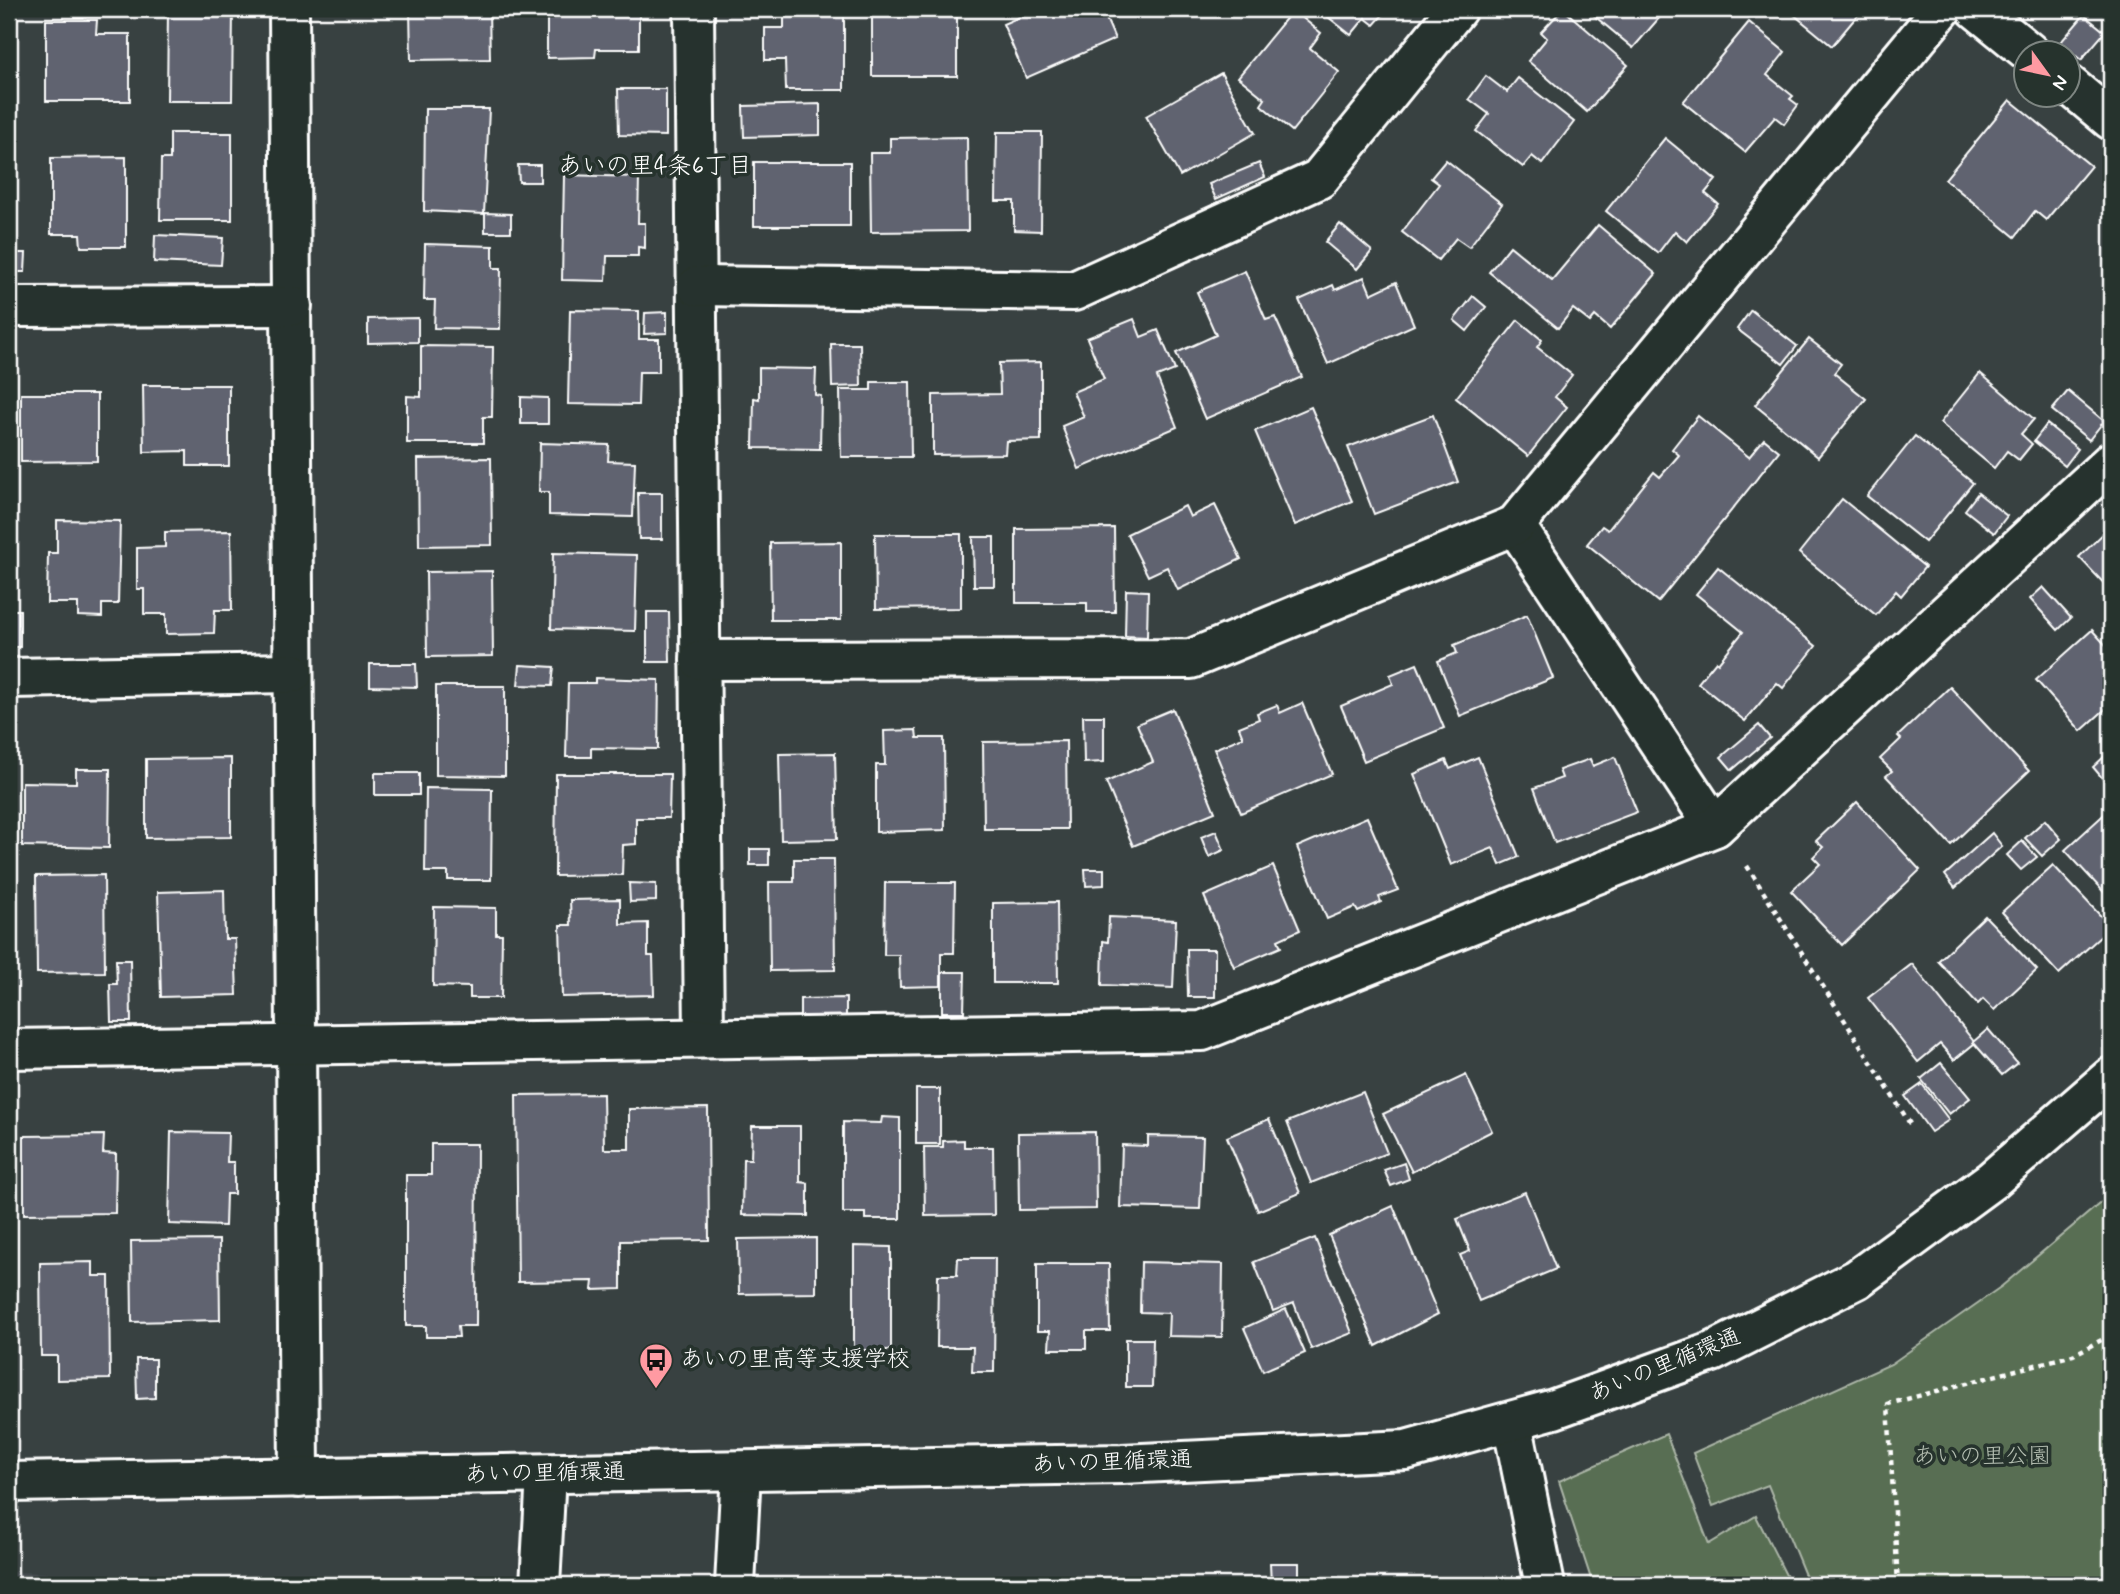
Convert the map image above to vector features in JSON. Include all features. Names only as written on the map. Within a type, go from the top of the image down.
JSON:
[{"type":"street","points":[[289,9],[299,1478]]},
{"type":"street","points":[[694,9],[704,1038]]},
{"type":"street","points":[[697,286],[1074,291],[1318,179],[1457,9]]},
{"type":"street","points":[[700,660],[1191,659],[1515,525],[1941,9]]},
{"type":"street","points":[[1976,9],[2012,38]]},
{"type":"street","points":[[2082,96],[2111,120]]},
{"type":"street","points":[[9,307],[292,306]]},
{"type":"street","points":[[9,1049],[1202,1031],[1715,827],[2111,462]]},
{"type":"street","points":[[1515,525],[1715,827]]},
{"type":"street","points":[[9,678],[293,673]]},
{"type":"street","name":"あいの里循環通","points":[[9,1482],[1122,1464],[1406,1450],[1554,1409],[1712,1352],[1857,1279],[1992,1180],[2111,1077]]},
{"type":"street","points":[[1512,1422],[1545,1585]]},
{"type":"street","points":[[735,1585],[741,1471]]},
{"type":"street","points":[[540,1585],[546,1474]]},
{"type":"path","points":[[1741,856],[1912,1127]]},
{"type":"path","points":[[1898,1585],[1888,1404],[2073,1355],[2111,1335]]},
{"type":"shaded area","points":[[9,1572],[496,1585],[9,1585]]},
{"type":"green space","name":"あいの里公園","points":[[2111,1194],[2111,1585],[1809,1585],[1768,1485],[1713,1506],[1693,1453],[1891,1364],[2002,1286]]},
{"type":"green space","points":[[1666,1434],[1709,1544],[1756,1516],[1791,1585],[1593,1585],[1559,1481]]},
{"type":"building","points":[[168,9],[233,9],[232,101],[167,101]]},
{"type":"building","points":[[410,9],[489,9],[490,59],[411,60]]},
{"type":"building","points":[[547,9],[639,9],[639,49],[596,49],[595,57],[547,58]]},
{"type":"building","points":[[784,9],[844,9],[844,90],[786,90],[785,60],[765,60],[765,28],[784,28]]},
{"type":"building","points":[[1038,9],[1102,9],[1115,39],[1026,78],[1003,24]]},
{"type":"building","points":[[1318,9],[1388,9],[1374,25],[1365,18],[1351,35]]},
{"type":"building","points":[[1563,9],[1628,65],[1587,112],[1528,61],[1547,38],[1541,32]]},
{"type":"building","points":[[1586,9],[1667,9],[1633,48]]},
{"type":"building","points":[[1787,9],[1863,9],[1832,46]]},
{"type":"building","points":[[1293,10],[1321,33],[1310,48],[1339,72],[1292,131],[1261,105],[1265,99],[1238,77]]},
{"type":"building","points":[[2084,15],[2105,32],[2082,59],[2082,38],[2064,38]]},
{"type":"building","points":[[957,16],[957,76],[872,76],[872,17]]},
{"type":"building","points":[[9,17],[16,17],[14,94],[9,94]]},
{"type":"building","points":[[46,20],[97,20],[96,34],[130,34],[130,101],[46,101]]},
{"type":"building","points":[[1749,22],[1785,52],[1767,75],[1793,96],[1790,99],[1798,105],[1784,124],[1775,117],[1745,152],[1683,102]]},
{"type":"building","points":[[1221,73],[1255,133],[1180,176],[1146,116]]},
{"type":"building","points":[[1486,76],[1507,92],[1518,78],[1574,122],[1542,164],[1532,156],[1523,167],[1476,131],[1489,114],[1469,99]]},
{"type":"building","points":[[618,89],[666,89],[666,136],[619,135]]},
{"type":"building","points":[[2010,100],[2011,108],[2020,108],[2091,166],[2046,220],[2035,211],[2015,237],[1945,179]]},
{"type":"building","points":[[820,104],[820,135],[744,137],[743,106]]},
{"type":"building","points":[[425,109],[489,109],[484,214],[424,211]]},
{"type":"building","points":[[997,132],[1042,132],[1041,231],[1014,230],[1014,201],[996,201]]},
{"type":"building","points":[[170,133],[232,133],[232,220],[160,220],[161,159],[170,159]]},
{"type":"building","points":[[967,137],[968,231],[871,232],[870,153],[890,153],[890,138]]},
{"type":"building","points":[[1665,138],[1716,180],[1705,193],[1718,204],[1687,242],[1675,231],[1658,253],[1606,211]]},
{"type":"building","points":[[9,143],[12,143],[12,234],[9,234]]},
{"type":"building","points":[[126,157],[126,247],[81,247],[80,234],[51,234],[51,158]]},
{"type":"building","points":[[1446,160],[1502,204],[1469,247],[1456,238],[1438,260],[1402,232],[1439,184],[1431,178]]},
{"type":"building","points":[[754,162],[850,162],[850,226],[754,226]]},
{"type":"building","points":[[1259,163],[1265,177],[1216,199],[1209,184]]},
{"type":"building","points":[[518,165],[540,165],[540,182],[519,182]]},
{"type":"building","points":[[564,175],[639,177],[638,223],[645,223],[645,248],[638,247],[638,256],[607,256],[606,281],[562,280]]},
{"type":"building","points":[[485,213],[511,214],[511,232],[485,232]]},
{"type":"building","points":[[1340,224],[1372,251],[1357,269],[1325,242]]},
{"type":"building","points":[[1598,225],[1656,274],[1610,329],[1595,316],[1590,322],[1573,309],[1558,328],[1489,272],[1510,246],[1552,280]]},
{"type":"building","points":[[155,235],[223,238],[221,265],[154,262]]},
{"type":"building","points":[[425,244],[493,246],[493,268],[501,268],[500,329],[434,328],[435,300],[424,300]]},
{"type":"building","points":[[9,253],[26,253],[25,272],[9,272]]},
{"type":"building","points":[[1245,271],[1266,320],[1275,317],[1302,377],[1205,419],[1176,353],[1216,335],[1197,292]]},
{"type":"building","points":[[1364,277],[1371,294],[1396,282],[1414,325],[1328,364],[1299,300],[1333,285],[1335,290]]},
{"type":"building","points":[[1473,296],[1486,307],[1467,331],[1454,320]]},
{"type":"building","points":[[570,310],[639,311],[639,339],[659,339],[659,372],[639,372],[638,405],[568,404]]},
{"type":"building","points":[[1751,310],[1797,346],[1783,364],[1737,329]]},
{"type":"building","points":[[667,312],[667,333],[644,334],[645,313]]},
{"type":"building","points":[[418,318],[418,342],[368,343],[368,319]]},
{"type":"building","points":[[1134,319],[1141,337],[1158,330],[1175,370],[1157,377],[1177,427],[1079,469],[1062,426],[1084,417],[1073,392],[1104,379],[1087,338]]},
{"type":"building","points":[[1518,320],[1542,340],[1537,347],[1572,375],[1555,397],[1567,407],[1528,456],[1456,398]]},
{"type":"building","points":[[1809,339],[1841,364],[1834,373],[1866,399],[1818,457],[1755,405]]},
{"type":"building","points":[[831,344],[860,344],[861,386],[832,387]]},
{"type":"building","points":[[421,346],[493,347],[492,417],[483,417],[483,443],[407,443],[407,396],[421,397]]},
{"type":"building","points":[[1041,362],[1041,440],[1006,441],[1005,454],[933,455],[933,395],[1000,394],[999,363]]},
{"type":"building","points":[[759,368],[816,369],[815,395],[821,396],[820,449],[753,448],[754,398],[759,399]]},
{"type":"building","points":[[1980,373],[2034,419],[2021,434],[2032,444],[2019,460],[2007,451],[1994,468],[1940,423]]},
{"type":"building","points":[[871,382],[910,382],[911,457],[841,457],[840,390],[871,390]]},
{"type":"building","points":[[143,385],[229,385],[229,466],[187,466],[187,451],[144,452]]},
{"type":"building","points":[[2068,391],[2104,421],[2089,440],[2052,410]]},
{"type":"building","points":[[21,394],[97,394],[97,461],[21,462]]},
{"type":"building","points":[[521,397],[548,398],[548,424],[521,424]]},
{"type":"building","points":[[1311,407],[1352,501],[1295,525],[1255,431]]},
{"type":"building","points":[[1433,415],[1458,482],[1374,514],[1348,447]]},
{"type":"building","points":[[1698,416],[1749,457],[1764,439],[1779,451],[1658,602],[1587,544],[1602,526],[1608,530],[1654,472],[1660,477],[1679,455],[1672,449]]},
{"type":"building","points":[[2047,424],[2078,449],[2065,466],[2034,441]]},
{"type":"building","points":[[1915,436],[1973,483],[1925,542],[1867,496]]},
{"type":"building","points":[[540,443],[609,445],[608,461],[635,462],[633,517],[549,515],[549,492],[539,492]]},
{"type":"building","points":[[491,458],[492,545],[419,546],[418,459]]},
{"type":"building","points":[[638,493],[662,493],[662,539],[639,539]]},
{"type":"building","points":[[1978,493],[2007,516],[1994,533],[1965,510]]},
{"type":"building","points":[[1842,499],[1925,567],[1901,596],[1896,591],[1876,615],[1799,553]]},
{"type":"building","points":[[1215,505],[1241,559],[1178,590],[1167,567],[1148,576],[1127,534],[1185,506],[1190,517]]},
{"type":"building","points":[[57,520],[120,521],[118,604],[102,604],[102,617],[78,616],[78,603],[47,603],[48,553],[57,553]]},
{"type":"building","points":[[2111,526],[2111,591],[2079,557]]},
{"type":"building","points":[[1114,528],[1115,612],[1087,612],[1087,603],[1016,603],[1016,529]]},
{"type":"building","points":[[231,531],[232,610],[215,610],[214,633],[166,634],[166,614],[144,614],[144,589],[137,589],[137,548],[165,547],[165,532]]},
{"type":"building","points":[[875,534],[961,534],[961,608],[876,609]]},
{"type":"building","points":[[973,537],[994,537],[994,586],[974,586]]},
{"type":"building","points":[[841,542],[841,620],[771,620],[770,543]]},
{"type":"building","points":[[553,553],[637,555],[635,631],[551,629]]},
{"type":"building","points":[[1718,567],[1816,646],[1783,688],[1777,683],[1745,721],[1698,683],[1743,632],[1696,594]]},
{"type":"building","points":[[492,571],[493,656],[427,657],[426,572]]},
{"type":"building","points":[[2043,587],[2071,618],[2058,630],[2030,599]]},
{"type":"building","points":[[1126,590],[1148,591],[1147,637],[1125,636]]},
{"type":"building","points":[[9,610],[20,610],[20,647],[9,647]]},
{"type":"building","points":[[647,612],[669,612],[670,662],[647,662]]},
{"type":"building","points":[[1527,615],[1553,678],[1460,716],[1438,661],[1457,653],[1454,645]]},
{"type":"building","points":[[2092,630],[2111,651],[2111,704],[2081,731],[2036,680]]},
{"type":"building","points":[[370,664],[416,664],[417,687],[370,686]]},
{"type":"building","points":[[1417,664],[1444,728],[1364,761],[1341,706],[1393,684],[1390,675]]},
{"type":"building","points":[[520,665],[554,667],[552,686],[518,685]]},
{"type":"building","points":[[595,678],[659,680],[658,749],[591,748],[591,757],[566,757],[568,683],[595,683]]},
{"type":"building","points":[[436,686],[505,686],[505,776],[436,775]]},
{"type":"building","points":[[1950,687],[2029,771],[1951,845],[1886,776],[1892,771],[1880,759],[1901,739],[1898,736]]},
{"type":"building","points":[[1302,703],[1332,774],[1241,813],[1214,749],[1243,737],[1239,727],[1259,719],[1257,713],[1277,705],[1280,713]]},
{"type":"building","points":[[1173,709],[1215,812],[1133,846],[1106,782],[1153,762],[1137,724]]},
{"type":"building","points":[[1083,716],[1104,716],[1104,762],[1084,763]]},
{"type":"building","points":[[1759,725],[1770,738],[1732,770],[1721,757]]},
{"type":"building","points":[[916,730],[917,738],[944,738],[945,830],[876,832],[876,765],[885,765],[884,731]]},
{"type":"building","points":[[1066,741],[1067,829],[984,829],[983,742]]},
{"type":"building","points":[[835,753],[837,839],[781,840],[779,754]]},
{"type":"building","points":[[2106,755],[2111,761],[2111,771],[2103,779],[2093,767]]},
{"type":"building","points":[[1478,757],[1519,857],[1500,865],[1493,848],[1451,865],[1414,774],[1446,760],[1450,769]]},
{"type":"building","points":[[1615,757],[1637,812],[1555,843],[1534,788],[1562,778],[1559,770],[1590,759],[1593,766]]},
{"type":"building","points":[[231,758],[231,837],[146,838],[146,759]]},
{"type":"building","points":[[76,769],[110,769],[109,848],[22,846],[22,782],[76,783]]},
{"type":"building","points":[[375,773],[419,773],[419,795],[375,795]]},
{"type":"building","points":[[556,774],[670,774],[669,818],[636,818],[636,844],[623,845],[622,875],[555,876]]},
{"type":"building","points":[[426,788],[492,789],[491,880],[448,880],[448,872],[425,872]]},
{"type":"building","points":[[1857,802],[1920,870],[1842,945],[1791,891],[1820,864],[1813,857],[1823,847],[1816,841]]},
{"type":"building","points":[[2111,808],[2111,900],[2065,850]]},
{"type":"building","points":[[1367,817],[1398,890],[1379,897],[1381,902],[1358,912],[1355,907],[1327,919],[1297,847]]},
{"type":"building","points":[[2045,820],[2061,839],[2042,856],[2025,838]]},
{"type":"building","points":[[1216,831],[1224,850],[1209,857],[1201,837]]},
{"type":"building","points":[[1992,833],[2002,846],[1955,888],[1945,875]]},
{"type":"building","points":[[2022,841],[2037,857],[2021,870],[2007,855]]},
{"type":"building","points":[[750,849],[769,849],[769,865],[750,865]]},
{"type":"building","points":[[794,859],[834,859],[835,970],[770,971],[769,882],[794,882]]},
{"type":"building","points":[[2053,865],[2111,927],[2059,974],[2002,912]]},
{"type":"building","points":[[1273,866],[1300,930],[1278,940],[1281,947],[1234,967],[1204,896]]},
{"type":"building","points":[[1085,869],[1104,869],[1104,885],[1086,886]]},
{"type":"building","points":[[104,875],[105,972],[37,973],[36,876]]},
{"type":"building","points":[[629,883],[656,884],[656,901],[630,902]]},
{"type":"building","points":[[885,883],[955,883],[954,953],[941,953],[941,986],[900,987],[899,955],[884,955]]},
{"type":"building","points":[[224,890],[225,939],[235,939],[237,995],[161,997],[158,892]]},
{"type":"building","points":[[620,899],[620,924],[648,923],[648,956],[653,956],[654,995],[562,997],[560,925],[571,925],[570,900]]},
{"type":"building","points":[[1057,902],[1058,983],[993,983],[993,903]]},
{"type":"building","points":[[434,907],[496,908],[496,934],[502,934],[501,998],[470,998],[470,987],[433,986]]},
{"type":"building","points":[[1985,916],[2037,970],[1994,1010],[1983,999],[1978,1004],[1938,961]]},
{"type":"building","points":[[1109,917],[1176,920],[1173,988],[1102,985],[1103,941],[1108,942]]},
{"type":"building","points":[[1187,949],[1215,949],[1215,997],[1188,997]]},
{"type":"building","points":[[116,960],[130,960],[131,1022],[111,1022],[110,984],[117,984]]},
{"type":"building","points":[[1912,964],[1975,1043],[1954,1060],[1940,1044],[1918,1062],[1868,998]]},
{"type":"building","points":[[942,972],[965,972],[964,1012],[942,1012]]},
{"type":"building","points":[[846,998],[846,1017],[800,1017],[800,999]]},
{"type":"building","points":[[1988,1029],[2017,1063],[2002,1075],[1973,1042]]},
{"type":"building","points":[[1941,1063],[1970,1098],[1949,1114],[1921,1079]]},
{"type":"building","points":[[1466,1075],[1492,1131],[1412,1172],[1383,1114]]},
{"type":"building","points":[[1922,1084],[1949,1120],[1931,1132],[1905,1096]]},
{"type":"building","points":[[916,1089],[940,1089],[940,1144],[916,1144]]},
{"type":"building","points":[[1363,1092],[1387,1153],[1311,1183],[1287,1122]]},
{"type":"building","points":[[603,1094],[604,1149],[629,1149],[629,1109],[708,1108],[709,1240],[621,1241],[621,1289],[592,1290],[593,1281],[518,1282],[516,1095]]},
{"type":"building","points":[[882,1117],[900,1118],[900,1219],[865,1219],[865,1213],[843,1213],[843,1122],[881,1123]]},
{"type":"building","points":[[1269,1119],[1300,1193],[1258,1211],[1227,1137]]},
{"type":"building","points":[[752,1126],[800,1126],[800,1182],[808,1183],[808,1216],[742,1215],[743,1159],[751,1159]]},
{"type":"building","points":[[171,1132],[228,1133],[227,1162],[234,1162],[234,1194],[226,1194],[225,1226],[169,1224]]},
{"type":"building","points":[[1095,1132],[1096,1209],[1019,1210],[1018,1133]]},
{"type":"building","points":[[104,1135],[103,1153],[116,1154],[115,1213],[24,1214],[24,1136]]},
{"type":"building","points":[[1148,1136],[1203,1137],[1200,1209],[1120,1207],[1122,1145],[1148,1146]]},
{"type":"building","points":[[964,1140],[964,1147],[993,1147],[994,1215],[925,1216],[924,1147],[943,1147],[943,1141]]},
{"type":"building","points":[[431,1144],[477,1144],[476,1326],[458,1326],[459,1337],[426,1337],[426,1326],[406,1326],[406,1175],[431,1175]]},
{"type":"building","points":[[1404,1163],[1409,1179],[1391,1186],[1384,1170]]},
{"type":"building","points":[[1525,1192],[1556,1269],[1479,1301],[1460,1255],[1470,1251],[1457,1219]]},
{"type":"building","points":[[1393,1206],[1438,1314],[1376,1346],[1329,1235]]},
{"type":"building","points":[[816,1238],[816,1293],[739,1294],[738,1239]]},
{"type":"building","points":[[1315,1238],[1352,1333],[1311,1349],[1294,1303],[1273,1311],[1254,1262]]},
{"type":"building","points":[[219,1240],[220,1320],[132,1322],[131,1241]]},
{"type":"building","points":[[854,1246],[891,1247],[891,1350],[854,1350]]},
{"type":"building","points":[[958,1258],[995,1258],[994,1372],[972,1372],[973,1347],[937,1347],[938,1275],[957,1275]]},
{"type":"building","points":[[93,1262],[93,1276],[109,1276],[110,1379],[57,1380],[57,1356],[41,1356],[40,1263]]},
{"type":"building","points":[[1141,1262],[1223,1264],[1222,1337],[1168,1336],[1169,1313],[1140,1312]]},
{"type":"building","points":[[1037,1264],[1109,1264],[1110,1331],[1086,1331],[1086,1349],[1049,1349],[1050,1331],[1037,1331]]},
{"type":"building","points":[[1286,1309],[1305,1353],[1263,1371],[1244,1328]]},
{"type":"building","points":[[1126,1339],[1153,1339],[1152,1387],[1126,1387]]},
{"type":"building","points":[[136,1359],[155,1359],[155,1398],[137,1399]]},
{"type":"building","points":[[1270,1563],[1299,1563],[1299,1585],[1271,1585]]},
{"type":"place","name":"あいの里高等支援学校","points":[[656,1390]]},
{"type":"district","name":"あいの里4条6丁目","points":[[655,166]]}]
